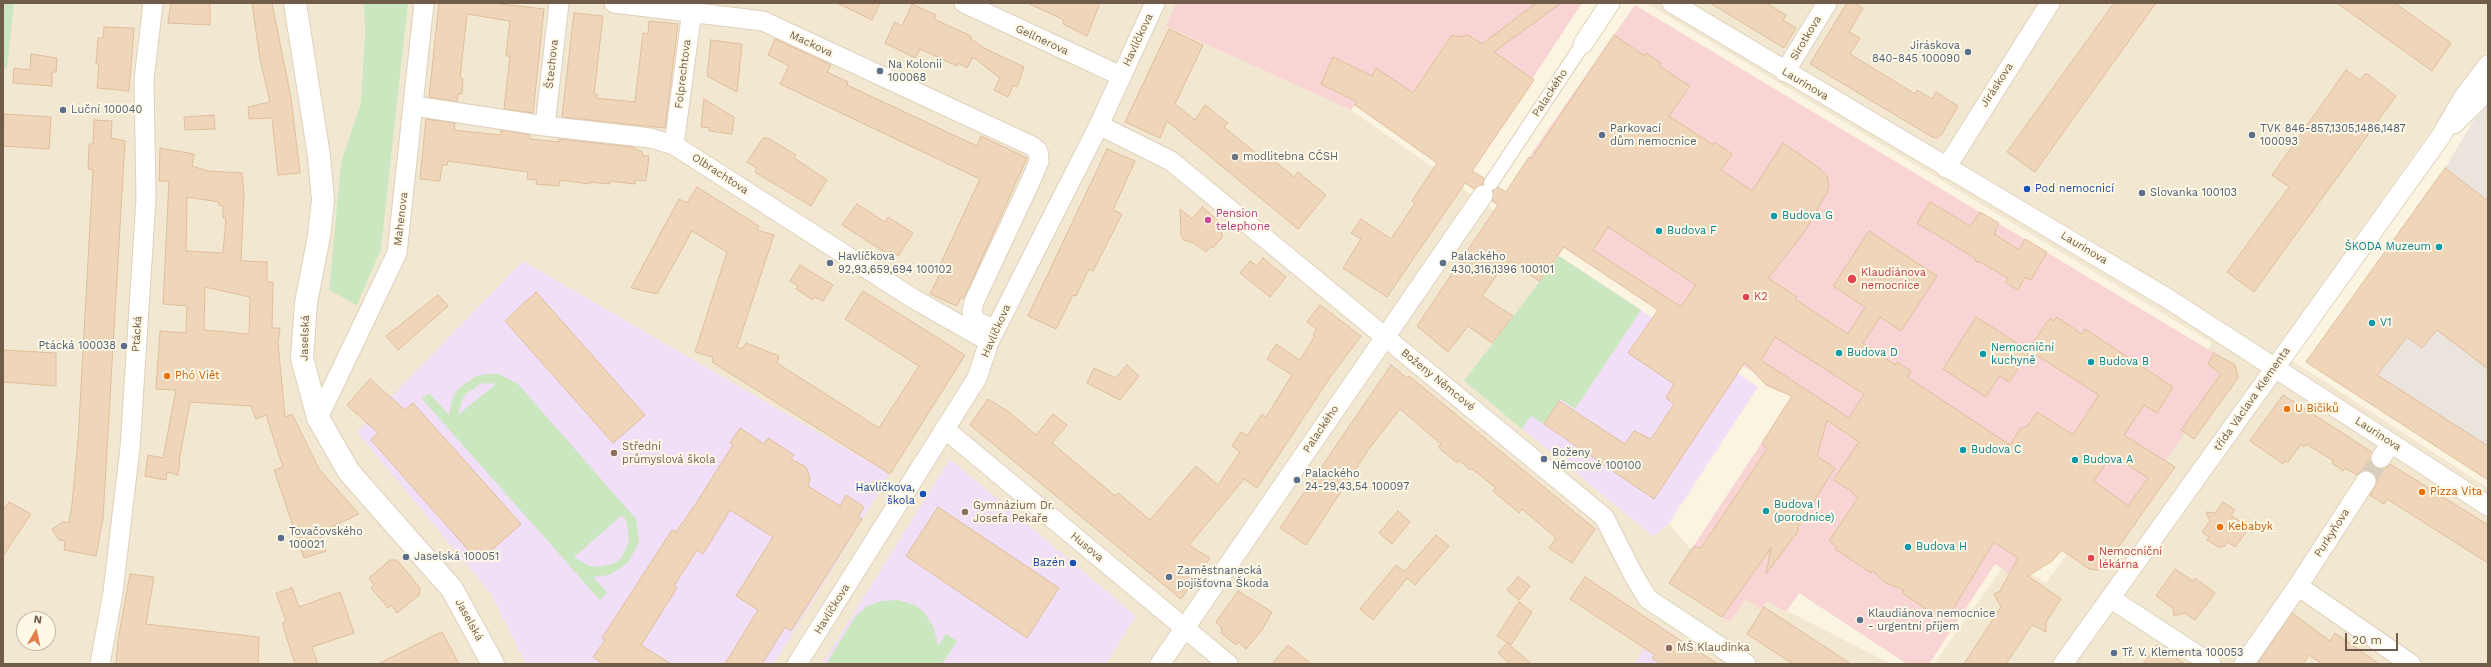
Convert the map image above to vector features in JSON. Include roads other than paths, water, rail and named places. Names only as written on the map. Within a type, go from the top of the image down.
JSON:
[{"type":"street","name":"Ptácká","points":[[100,664],[113,592],[130,448],[146,199],[144,80],[153,3]]},
{"type":"street","name":"Jaselská","points":[[295,3],[319,156],[323,200],[319,236],[306,303],[302,351],[306,379],[318,418],[349,472],[452,589],[493,664]]},
{"type":"street","name":"Mahenova","points":[[318,418],[397,253],[424,3]]},
{"type":"street","name":"Štechova","points":[[545,126],[559,3]]},
{"type":"street","name":"Mackova","points":[[614,3],[692,8],[763,21],[996,131],[1032,146],[1038,151],[1039,160],[974,302],[972,312],[976,321],[992,336]]},
{"type":"street","name":"Gellnerova","points":[[964,3],[1121,76]]},
{"type":"street","name":"Havlíčkova","points":[[797,664],[946,430],[977,378],[992,336],[1099,125],[1155,3]]},
{"type":"street","name":"Palackého","points":[[1160,664],[1487,189],[1610,3]]},
{"type":"street","name":"Laurinova","points":[[1672,3],[1785,72],[2170,300],[2275,367],[2386,450],[2488,506]]},
{"type":"street","name":"Sirotkova","points":[[1785,72],[1827,3]]},
{"type":"street","name":"Jiráskova","points":[[1946,168],[2050,3]]},
{"type":"street","name":"Folprechtova","points":[[674,145],[692,8]]},
{"type":"street","name":"třída Václava Klementa","points":[[2063,664],[2442,136],[2464,98],[2488,65]]},
{"type":"street","name":"třída Václava Klementa","points":[[2442,136],[2476,105],[2488,90]]},
{"type":"street","name":"Olbrachtova","points":[[414,106],[545,126],[650,138],[674,145],[914,299],[992,336]]},
{"type":"street","name":"Boženy Němcové","points":[[1099,125],[1171,161],[1604,517],[1634,576],[1648,599],[1746,664]]},
{"type":"street","name":"Husova","points":[[946,430],[1228,664]]},
{"type":"street","name":"Purkyňova","points":[[2244,664],[2298,586],[2366,480]]},
{"type":"street","points":[[2298,586],[2410,664]]},
{"type":"street","points":[[2110,598],[2211,664]]},
{"type":"tunnel","points":[[2366,481],[2381,458]]},
{"type":"place","name":"Jiráskova 840-845 100090","points":[[1968,52]]},
{"type":"place","name":"Na Kolonii 100068","points":[[880,71]]},
{"type":"place","name":"Luční 100040","points":[[63,110]]},
{"type":"place","name":"Parkovací dům nemocnice","points":[[1602,135]]},
{"type":"place","name":"TVK 846-857,1305,1486,1487 100093","points":[[2252,135]]},
{"type":"place","name":"modlitebna CČSH","points":[[1235,157]]},
{"type":"place","name":"Pod nemocnicí","points":[[2027,189]]},
{"type":"place","name":"Slovanka 100103","points":[[2142,193]]},
{"type":"place","name":"Budova G","points":[[1774,216]]},
{"type":"place","name":"Pension telephone","points":[[1208,220]]},
{"type":"place","name":"Budova F","points":[[1659,231]]},
{"type":"place","name":"ŠKODA Muzeum","points":[[2439,247]]},
{"type":"place","name":"Havlíčkova 92,93,659,694 100102","points":[[830,263]]},
{"type":"place","name":"Palackého 430,316,1396 100101","points":[[1443,263]]},
{"type":"place","name":"Klaudiánova nemocnice","points":[[1852,279]]},
{"type":"place","name":"K2","points":[[1746,297]]},
{"type":"place","name":"V1","points":[[2372,323]]},
{"type":"place","name":"Ptácká 100038","points":[[124,346]]},
{"type":"place","name":"Budova D","points":[[1839,353]]},
{"type":"place","name":"Nemocniční kuchyně","points":[[1983,354]]},
{"type":"place","name":"Budova B","points":[[2091,362]]},
{"type":"place","name":"Phó Viêt","points":[[167,376]]},
{"type":"place","name":"U Bičiků","points":[[2287,409]]},
{"type":"place","name":"Budova C","points":[[1963,450]]},
{"type":"place","name":"Střední průmyslová škola","points":[[614,453]]},
{"type":"place","name":"Boženy Němcové 100100","points":[[1544,459]]},
{"type":"place","name":"Budova A","points":[[2075,460]]},
{"type":"place","name":"Palackého 24-29,43,54 100097","points":[[1297,480]]},
{"type":"place","name":"Pizza Vita","points":[[2422,492]]},
{"type":"place","name":"Havlíčkova, škola","points":[[923,494]]},
{"type":"place","name":"Budova I (porodnice)","points":[[1766,511]]},
{"type":"place","name":"Gymnázium Dr. Josefa Pekaře","points":[[965,512]]},
{"type":"place","name":"Kebabyk","points":[[2220,527]]},
{"type":"place","name":"Tovačovského 100021","points":[[281,538]]},
{"type":"place","name":"Budova H","points":[[1908,547]]},
{"type":"place","name":"Jaselská 100051","points":[[406,557]]},
{"type":"place","name":"Nemocniční lékárna","points":[[2091,558]]},
{"type":"place","name":"Bazén","points":[[1073,563]]},
{"type":"place","name":"Zaměstnanecká pojišťovna Škoda","points":[[1169,577]]},
{"type":"place","name":"Klaudiánova nemocnice - urgentní příjem","points":[[1860,620]]},
{"type":"place","name":"MŠ Klaudinka","points":[[1669,648]]},
{"type":"place","name":"Tř. V. Klementa 100053","points":[[2114,653]]}]
